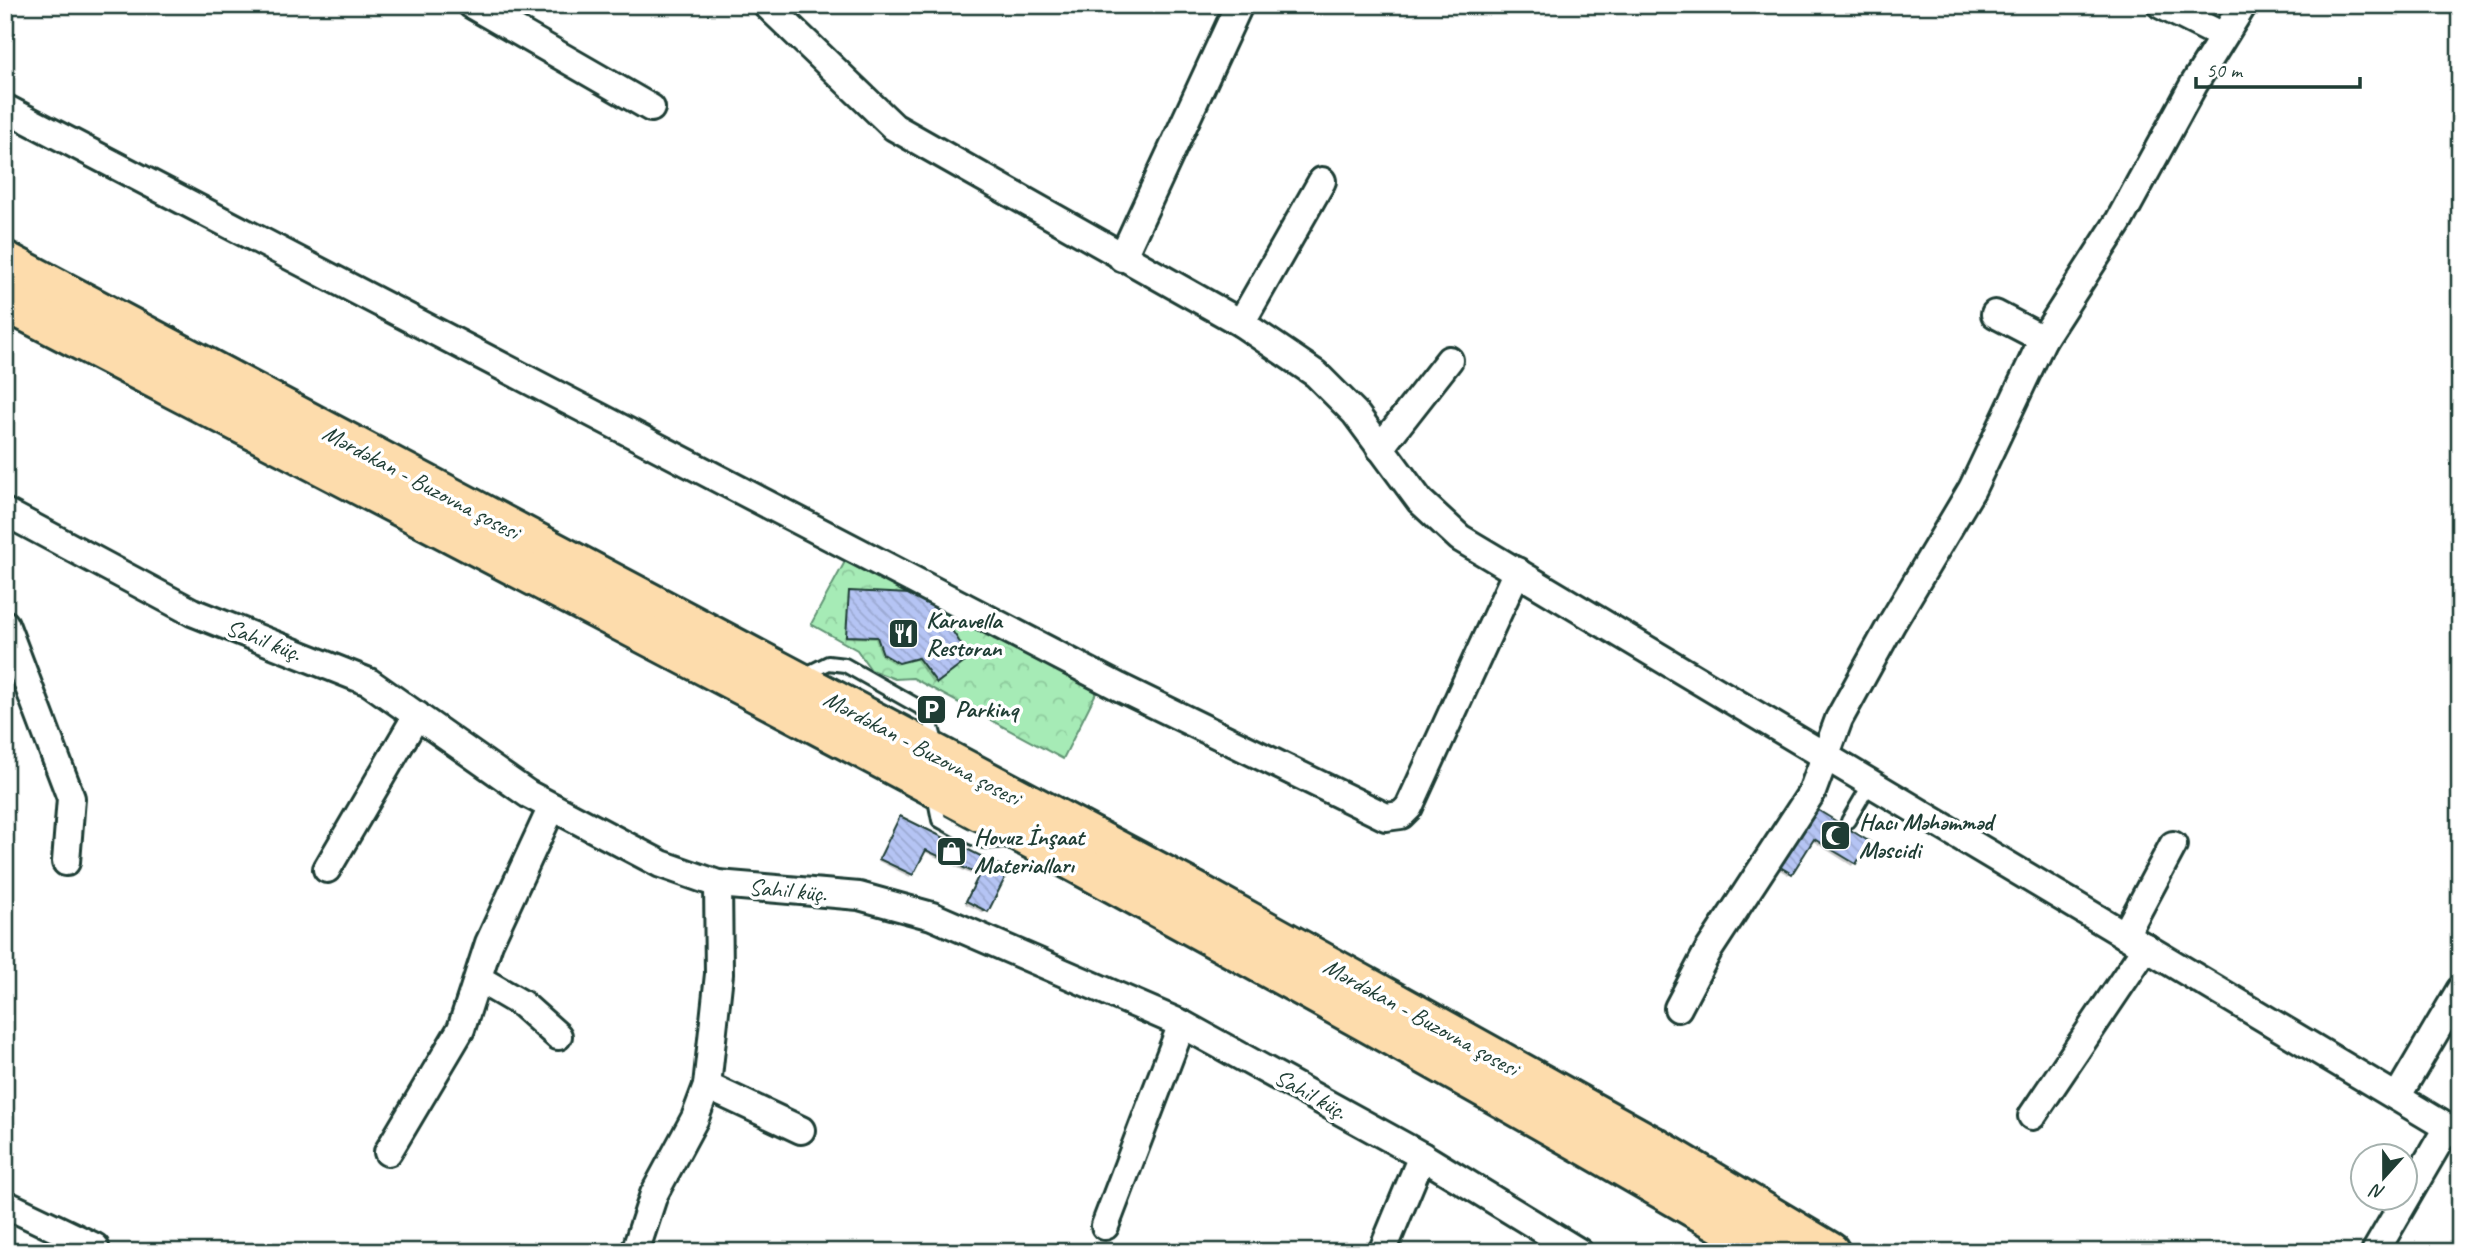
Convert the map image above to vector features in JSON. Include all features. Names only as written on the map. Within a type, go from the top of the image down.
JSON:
[{"type":"main road","name":"Mərdəkan - Buzovna şosesi","points":[[5,261],[794,680],[937,772],[1023,835],[1426,1053],[1770,1252]]},
{"type":"main road","name":"Mərdəkan - Buzovna şosesi","points":[[5,302],[937,772],[1194,891],[1651,1145],[1830,1252]]},
{"type":"street","points":[[472,5],[651,108]]},
{"type":"street","points":[[767,5],[894,127],[1241,323],[1293,357],[1334,389],[1403,481],[1441,523],[1461,538],[2454,1132],[2375,1252]]},
{"type":"street","points":[[1122,258],[1238,5]]},
{"type":"street","points":[[2161,5],[2223,36]]},
{"type":"street","points":[[1678,1007],[1708,951],[1812,792],[1846,706],[1972,489],[2043,338],[2119,221],[2243,5]]},
{"type":"street","points":[[5,108],[1107,681],[1386,817],[1401,815],[1409,807],[1517,571]]},
{"type":"street","points":[[1241,323],[1322,181]]},
{"type":"street","points":[[1995,314],[2043,338]]},
{"type":"street","points":[[1380,448],[1449,360]]},
{"type":"street","name":"Sahil küç.","points":[[5,512],[192,612],[369,682],[499,776],[661,864],[718,884],[859,896],[903,906],[1182,1024],[1422,1156],[1579,1252]]},
{"type":"street","points":[[5,624],[71,798],[66,862]]},
{"type":"street","points":[[327,869],[417,715]]},
{"type":"street","points":[[388,1152],[461,1030],[489,943],[552,807]]},
{"type":"street","points":[[2032,1116],[2135,941],[2173,845]]},
{"type":"street","points":[[635,1252],[654,1194],[695,1118],[708,1086],[719,974],[718,884]]},
{"type":"street","points":[[479,979],[522,1004],[558,1036]]},
{"type":"street","points":[[2397,1097],[2460,990]]},
{"type":"street","points":[[1105,1226],[1182,1024]]},
{"type":"street","points":[[708,1086],[801,1130]]},
{"type":"street","points":[[1382,1252],[1422,1156]]},
{"type":"street","points":[[5,1204],[95,1247]]},
{"type":"lane","points":[[1848,821],[1871,782]]},
{"type":"green space","points":[[848,556],[1098,689],[1063,759],[913,678],[895,679],[871,670],[857,650],[811,624]]},
{"type":"building","points":[[849,591],[910,594],[938,609],[970,658],[937,683],[918,658],[899,663],[883,654],[877,637],[846,636]]},
{"type":"building","points":[[1813,807],[1870,842],[1856,864],[1814,839],[1792,874],[1777,865]]},
{"type":"building","points":[[900,816],[1009,870],[988,912],[966,901],[979,875],[926,850],[913,875],[879,859]]},
{"type":"place","name":"Karavella Restoran","points":[[903,634]]},
{"type":"place","name":"Parkinq","points":[[932,709]]},
{"type":"place","name":"Hacı Məhəmməd Məscidi","points":[[1836,836]]},
{"type":"place","name":"Hovuz İnşaat Materialları","points":[[951,851]]}]
